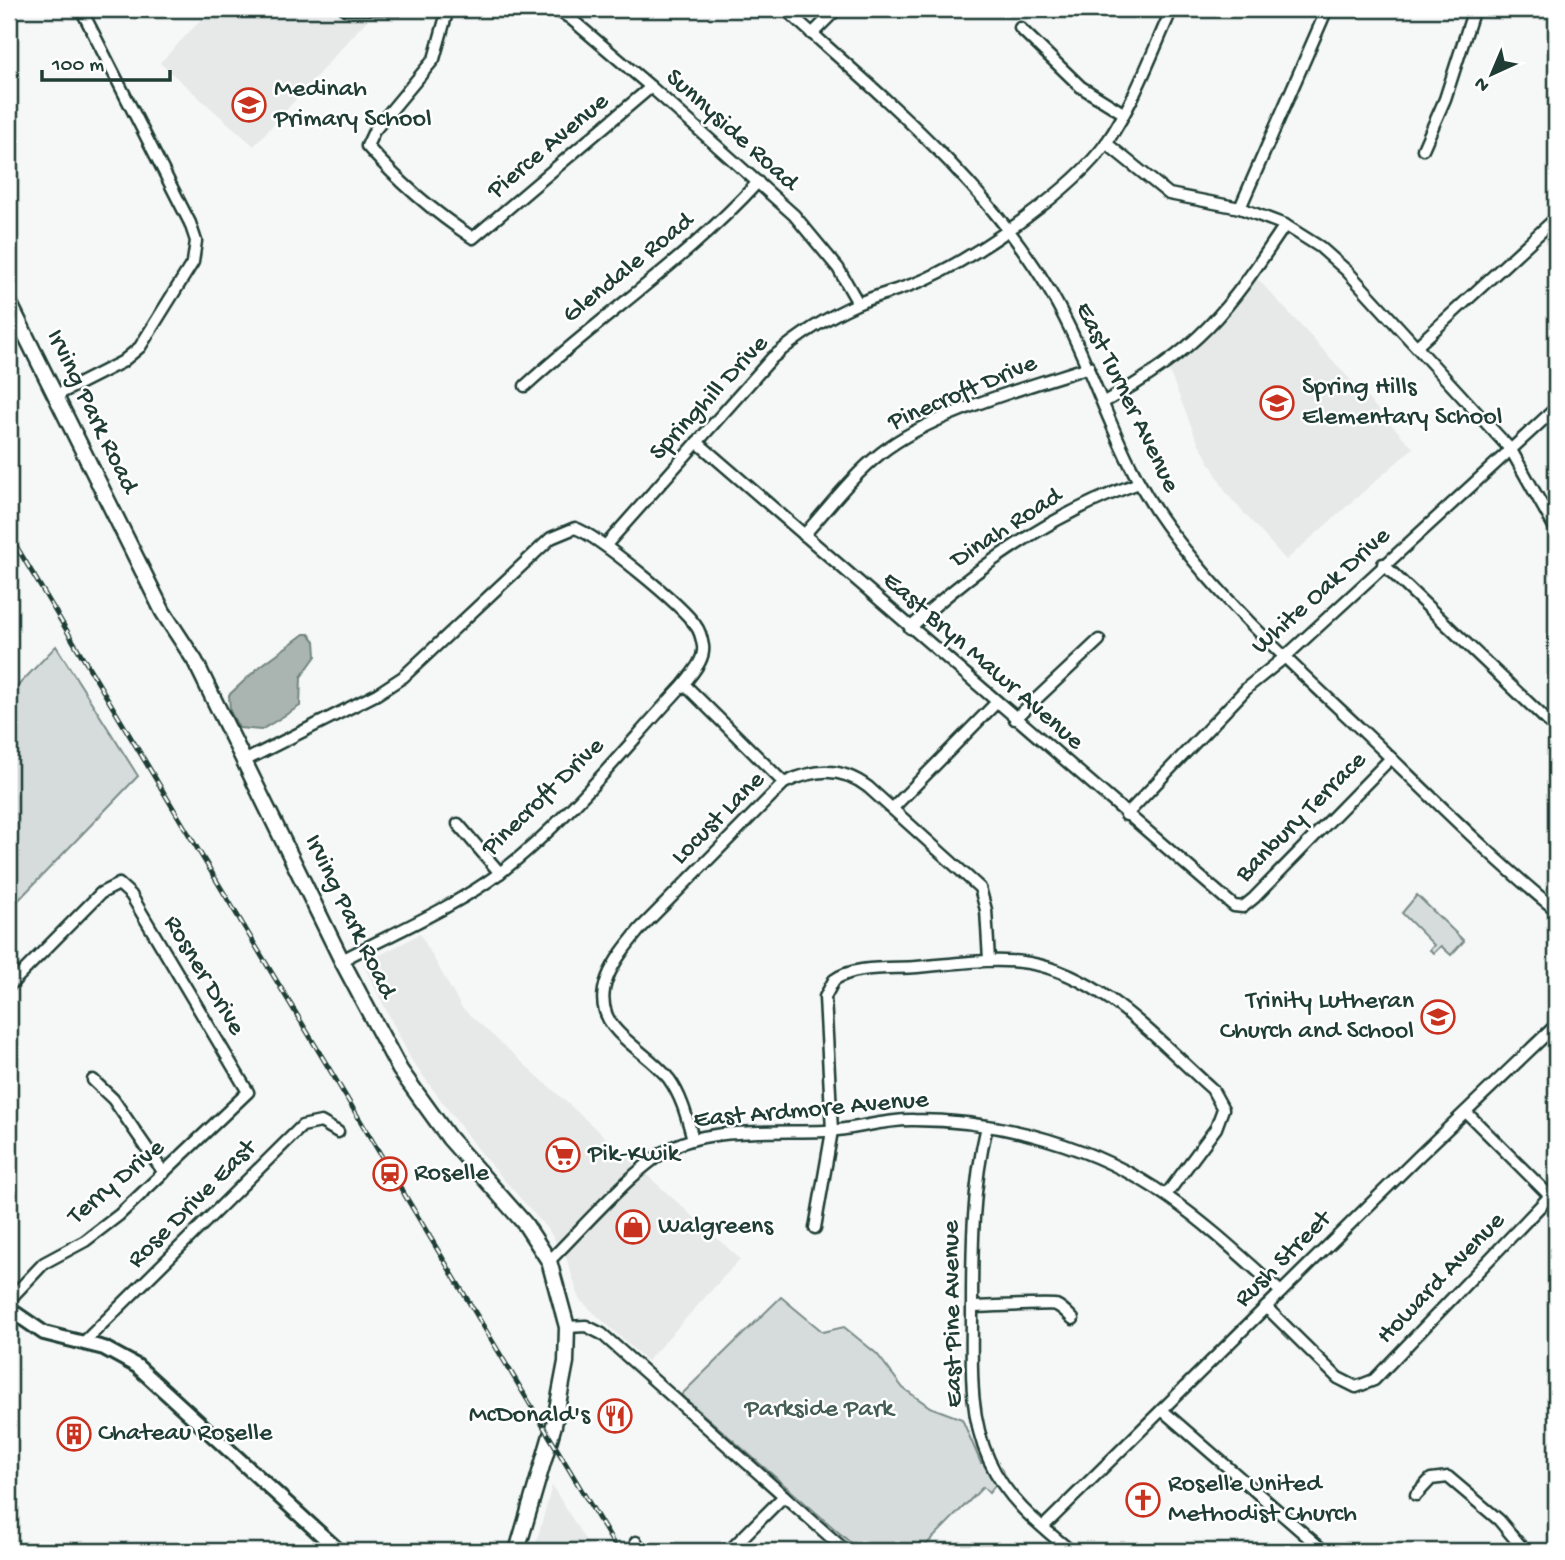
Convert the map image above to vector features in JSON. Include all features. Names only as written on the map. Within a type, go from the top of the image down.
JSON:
[{"type":"main road","name":"Irving Park Road","points":[[9,302],[163,612],[195,661],[342,960],[400,1070],[422,1102],[525,1224],[550,1261],[567,1327],[562,1392],[517,1551]]},
{"type":"street","points":[[57,395],[122,362],[140,347],[188,271],[196,241],[190,223],[80,9]]},
{"type":"street","points":[[345,9],[399,9]]},
{"type":"street","name":"Pierce Avenue","points":[[447,9],[434,58],[374,131],[367,146],[453,225],[473,238],[652,87]]},
{"type":"street","name":"Sunnyside Road","points":[[555,9],[570,18],[652,87],[758,182],[817,240],[859,303]]},
{"type":"street","name":"East Turner Avenue","points":[[785,9],[926,137],[1007,229],[1051,292],[1089,367],[1139,483],[1194,562],[1285,657],[1556,910]]},
{"type":"street","points":[[812,34],[837,9]]},
{"type":"street","name":"Springhill Drive","points":[[606,545],[772,358],[820,322],[859,303],[938,273],[1007,229],[1058,191],[1106,143],[1172,9]]},
{"type":"street","points":[[1240,208],[1327,9]]},
{"type":"street","points":[[1423,149],[1445,99],[1474,9]]},
{"type":"street","points":[[1020,29],[1080,88],[1123,113]]},
{"type":"street","points":[[1106,143],[1170,194],[1240,208],[1285,225],[1325,250],[1511,450],[1556,530]]},
{"type":"street","name":"Glendale Road","points":[[524,386],[572,343],[684,254],[758,182]]},
{"type":"street","points":[[1417,346],[1556,218]]},
{"type":"street","points":[[1104,402],[1163,368],[1205,333],[1239,295],[1285,225]]},
{"type":"street","name":"Pinecroft Drive","points":[[804,535],[866,465],[901,439],[990,400],[1089,367]]},
{"type":"street","name":"White Oak Drive","points":[[1126,815],[1249,686],[1285,657],[1383,564],[1556,408]]},
{"type":"street","name":"East Bryn Mawr Avenue","points":[[697,442],[1221,898],[1234,906],[1242,907]]},
{"type":"street","name":"Dinah Road","points":[[909,628],[959,584],[1002,554],[1080,506],[1139,483]]},
{"type":"street","points":[[244,761],[377,694],[403,677],[557,533],[575,528],[589,533],[606,545]]},
{"type":"street","name":"Pinecroft Drive","points":[[342,960],[500,873],[550,829],[684,684],[699,664],[704,650],[697,627],[606,545]]},
{"type":"street","points":[[1383,564],[1556,729]]},
{"type":"street","points":[[1015,719],[1099,640]]},
{"type":"street","points":[[684,684],[784,783]]},
{"type":"street","points":[[893,808],[996,703]]},
{"type":"street","name":"Banbury Terrace","points":[[1242,907],[1391,758]]},
{"type":"street","name":"Locust Lane","points":[[693,1139],[682,1103],[670,1080],[616,1030],[607,1016],[602,1001],[605,984],[623,950],[640,929],[784,783],[806,774],[829,770],[860,780],[893,808],[980,888],[986,910],[989,960]]},
{"type":"street","points":[[458,824],[500,873]]},
{"type":"street","name":"Rosner Drive","points":[[9,986],[101,893],[119,884],[131,895],[248,1092]]},
{"type":"street","points":[[815,1228],[832,1131],[825,997],[834,980],[859,971],[989,960],[1053,968],[1096,989],[1212,1088],[1223,1109],[1216,1128],[1166,1195]]},
{"type":"street","name":"Rush Street","points":[[1042,1527],[1556,1025]]},
{"type":"street","points":[[93,1080],[113,1099],[164,1173]]},
{"type":"street","name":"Terry Drive","points":[[9,1300],[35,1270],[105,1227],[248,1092]]},
{"type":"street","points":[[1466,1112],[1553,1199]]},
{"type":"street","name":"East Ardmore Avenue","points":[[550,1261],[650,1162],[674,1146],[693,1139],[832,1131],[913,1120],[987,1126],[1039,1137],[1078,1150],[1166,1195],[1202,1222],[1281,1292]]},
{"type":"street","name":"Rose Drive East","points":[[85,1342],[302,1126],[321,1122],[338,1132]]},
{"type":"street","name":"East Pine Avenue","points":[[987,1126],[974,1191],[972,1307],[972,1385],[982,1441],[1002,1484],[1028,1516],[1070,1551]]},
{"type":"street","name":"Howard Avenue","points":[[1266,1307],[1338,1378],[1356,1387],[1374,1380],[1553,1199]]},
{"type":"street","points":[[972,1307],[1031,1307],[1050,1304],[1061,1308],[1073,1319]]},
{"type":"street","points":[[9,1309],[44,1333],[85,1342],[122,1356],[137,1366],[339,1551]]},
{"type":"street","points":[[567,1327],[586,1326],[602,1334],[846,1551]]},
{"type":"street","points":[[1162,1410],[1324,1551]]},
{"type":"street","points":[[1416,1495],[1431,1479],[1448,1477],[1499,1520],[1525,1551]]},
{"type":"street","points":[[729,1551],[784,1496]]},
{"type":"shaded area","name":"Medinah Primary School","points":[[211,9],[333,9],[355,13],[374,12],[254,146],[160,63]]},
{"type":"shaded area","name":"Spring Hills Elementary School","points":[[1255,276],[1413,448],[1286,560],[1227,494],[1196,438],[1168,368],[1220,323]]},
{"type":"shaded area","points":[[304,634],[309,634],[315,641],[316,656],[301,677],[300,706],[261,730],[239,728],[230,711],[229,695],[258,668]]},
{"type":"shaded area","points":[[420,934],[461,1007],[740,1259],[647,1361],[580,1300],[567,1260],[550,1232],[478,1150],[412,1061],[363,964]]},
{"type":"shaded area","points":[[552,1486],[592,1551],[534,1551]]},
{"type":"green space","points":[[56,646],[138,776],[9,910],[9,695]]},
{"type":"green space","points":[[1417,895],[1464,941],[1451,955],[1441,946],[1434,953],[1430,950],[1434,945],[1402,913]]},
{"type":"green space","name":"Parkside Park","points":[[781,1297],[823,1332],[844,1327],[877,1354],[903,1388],[930,1407],[962,1419],[981,1463],[985,1462],[998,1482],[989,1493],[983,1487],[920,1551],[860,1551],[681,1395]]},
{"type":"railway","points":[[9,534],[618,1551]]},
{"type":"place","name":"Medinah Primary School","points":[[249,105]]},
{"type":"place","name":"Spring Hills Elementary School","points":[[1277,403]]},
{"type":"place","name":"Trinity Lutheran Church and School","points":[[1438,1017]]},
{"type":"place","name":"Pik-Kwik","points":[[563,1155]]},
{"type":"place","name":"Roselle","points":[[390,1174]]},
{"type":"place","name":"Walgreens","points":[[633,1227]]},
{"type":"place","name":"McDonald's","points":[[615,1416]]},
{"type":"place","name":"Chateau Roselle","points":[[74,1434]]},
{"type":"place","name":"Roselle United Methodist Church","points":[[1143,1500]]}]
